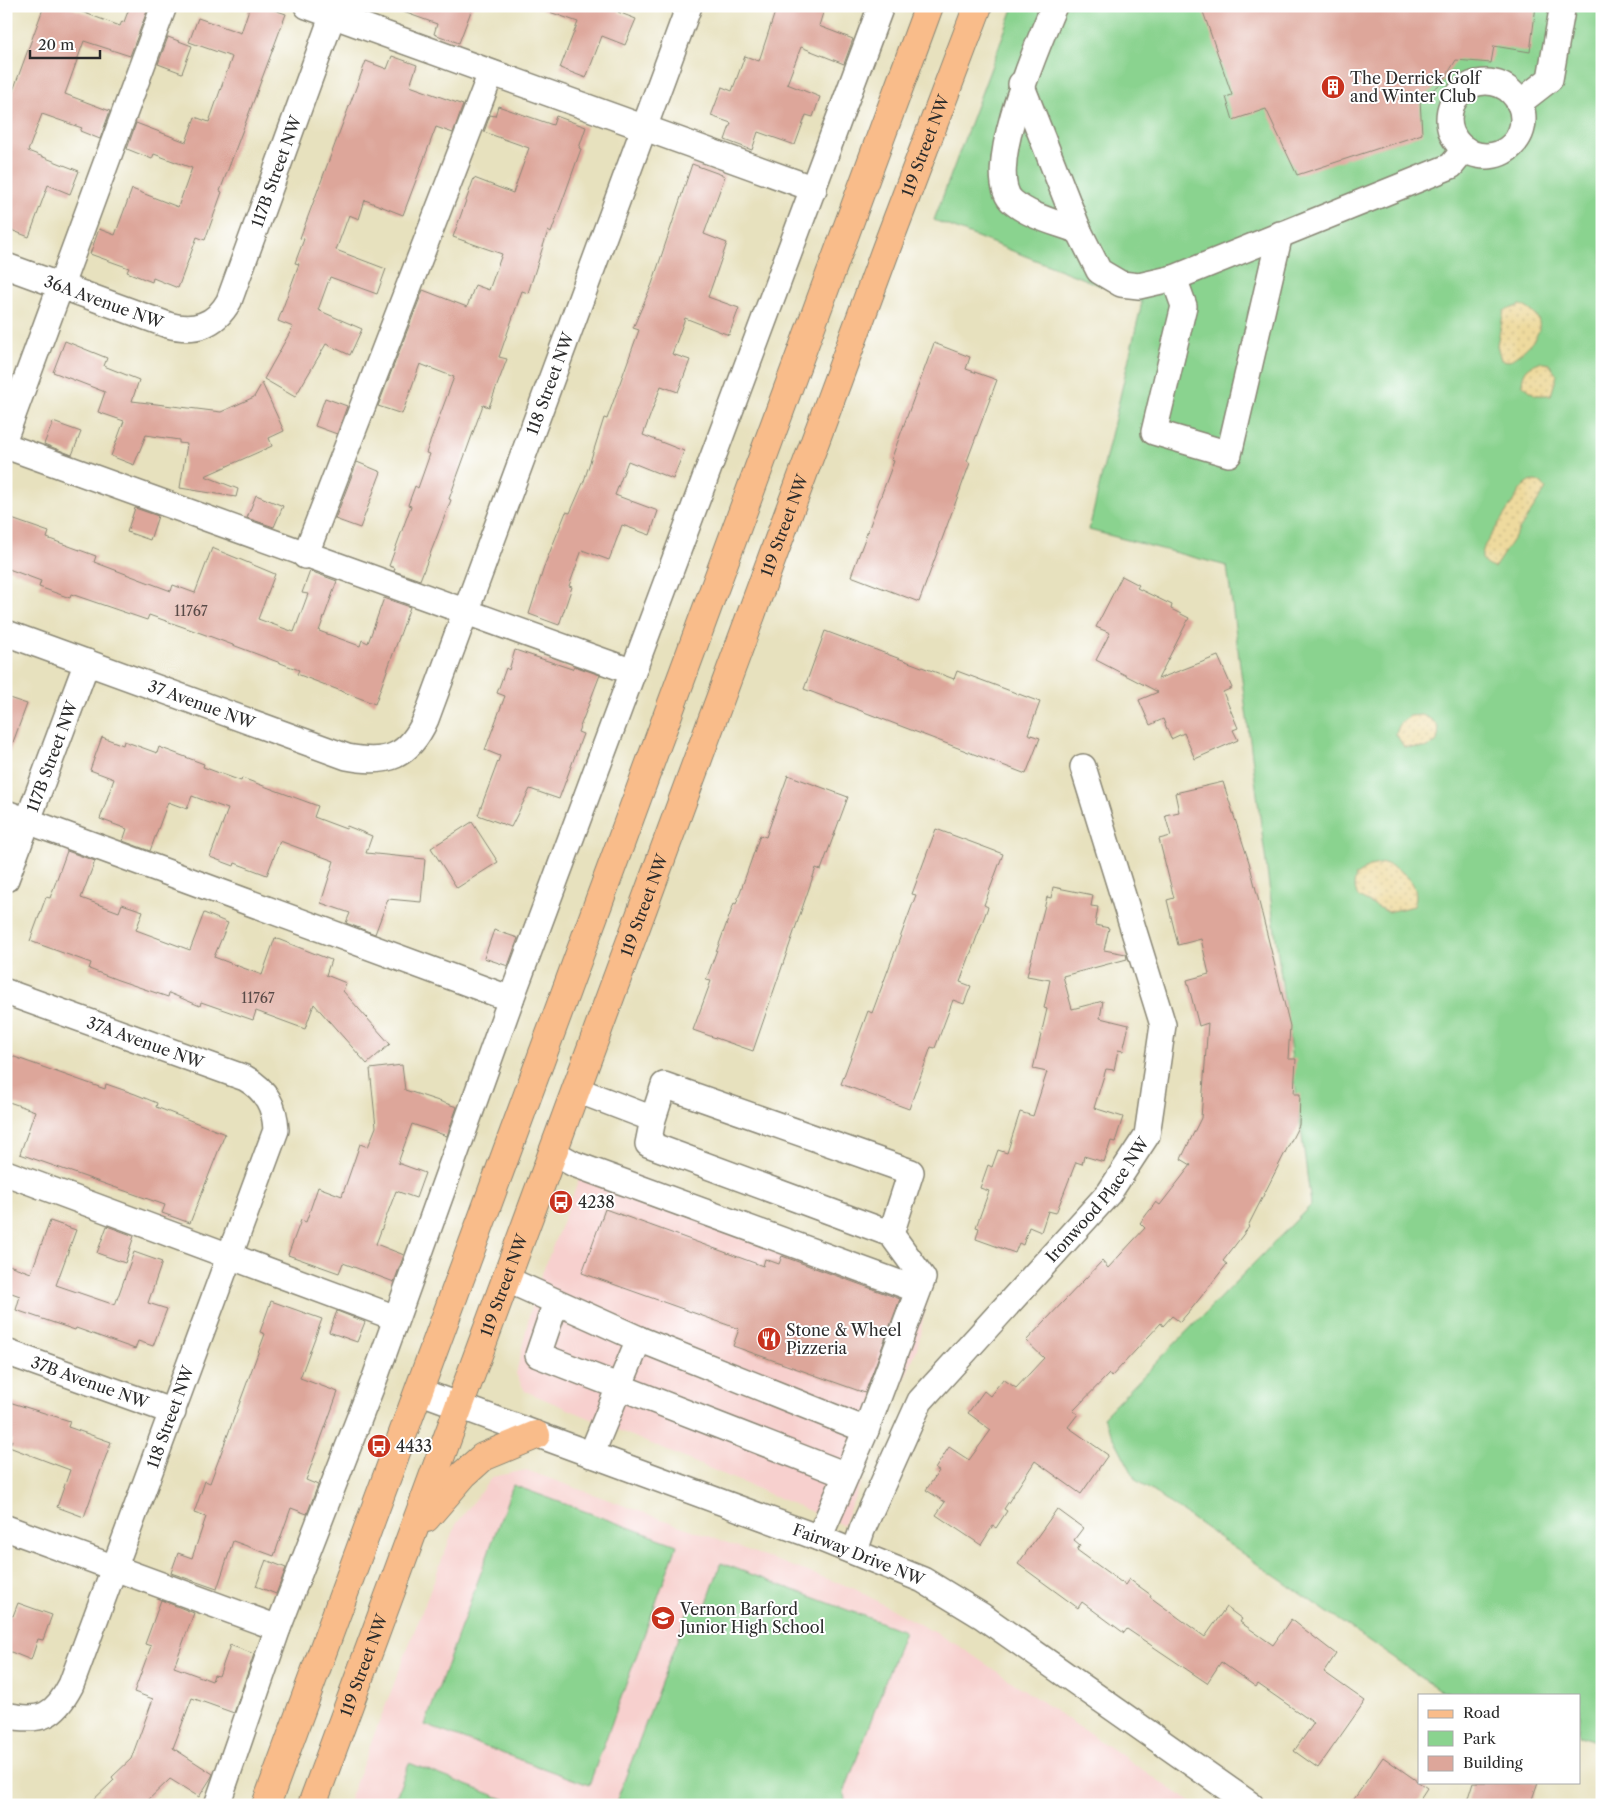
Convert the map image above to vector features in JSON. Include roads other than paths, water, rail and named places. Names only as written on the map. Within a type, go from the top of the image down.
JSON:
[{"type":"main road","points":[[266,1805],[929,6]]},
{"type":"main road","name":"119 Street NW","points":[[312,1805],[508,1280],[883,258],[978,6]]},
{"type":"main road","points":[[414,1533],[464,1474],[484,1457],[536,1435]]},
{"type":"street","points":[[6,434],[164,6]]},
{"type":"street","points":[[307,6],[334,11],[491,73],[814,189]]},
{"type":"street","name":"118 Street NW","points":[[398,755],[420,732],[689,6]]},
{"type":"street","points":[[217,1805],[278,1628],[376,1376],[511,999],[881,6]]},
{"type":"street","points":[[1054,6],[1021,84],[1006,148],[1002,182],[1011,201],[1036,216],[1080,231]]},
{"type":"street","points":[[1519,103],[1550,79],[1562,10]]},
{"type":"street","name":"117B Street NW","points":[[203,326],[223,311],[229,301],[334,11]]},
{"type":"street","points":[[305,556],[491,73]]},
{"type":"street","points":[[1479,83],[1491,83],[1503,86],[1512,93],[1519,103],[1523,114],[1522,126],[1518,138],[1510,147],[1500,153],[1488,156],[1476,155],[1465,150],[1456,141],[1451,130],[1449,118],[1452,106],[1462,91],[1479,83]]},
{"type":"street","points":[[1021,84],[1080,231],[1099,271],[1121,284],[1139,286],[1174,278],[1451,166],[1465,150]]},
{"type":"street","points":[[1174,278],[1184,306],[1154,432],[1229,454],[1280,234]]},
{"type":"street","name":"36A Avenue NW","points":[[6,266],[168,325],[186,329],[203,326]]},
{"type":"street","points":[[6,446],[305,556],[633,672]]},
{"type":"street","name":"37 Avenue NW","points":[[6,633],[347,757],[373,761],[398,755]]},
{"type":"street","name":"117B Street NW","points":[[6,879],[17,817],[87,662]]},
{"type":"street","name":"Ironwood Place NW","points":[[855,1551],[862,1530],[920,1401],[1109,1194],[1147,1135],[1163,1025],[1083,767]]},
{"type":"street","points":[[17,817],[511,999]]},
{"type":"street","name":"37A Avenue NW","points":[[6,992],[245,1078],[256,1085],[267,1096],[273,1108]]},
{"type":"street","points":[[819,1538],[866,1430],[922,1278],[891,1234],[648,1144],[653,1119],[664,1085],[911,1172],[891,1234]]},
{"type":"street","points":[[577,1090],[653,1119]]},
{"type":"street","name":"118 Street NW","points":[[6,1715],[31,1719],[44,1716],[56,1709],[71,1685],[273,1140],[276,1130],[273,1108]]},
{"type":"street","points":[[554,1153],[574,1164],[918,1290]]},
{"type":"street","points":[[6,1173],[396,1318]]},
{"type":"street","points":[[508,1280],[639,1339],[866,1430]]},
{"type":"street","points":[[556,1302],[538,1355],[618,1388],[846,1475]]},
{"type":"street","points":[[591,1455],[639,1339]]},
{"type":"street","name":"37B Avenue NW","points":[[6,1352],[172,1412]]},
{"type":"street","name":"Fairway Drive NW","points":[[419,1391],[855,1551],[911,1574],[960,1601],[1251,1805]]},
{"type":"street","points":[[6,1528],[278,1628]]},
{"type":"place","name":"The Derrick Golf and Winter Club","points":[[1333,87]]},
{"type":"place","name":"4238","points":[[561,1202]]},
{"type":"place","name":"Stone & Wheel Pizzeria","points":[[769,1339]]},
{"type":"place","name":"4433","points":[[379,1446]]},
{"type":"place","name":"Vernon Barford Junior High School","points":[[663,1618]]}]
